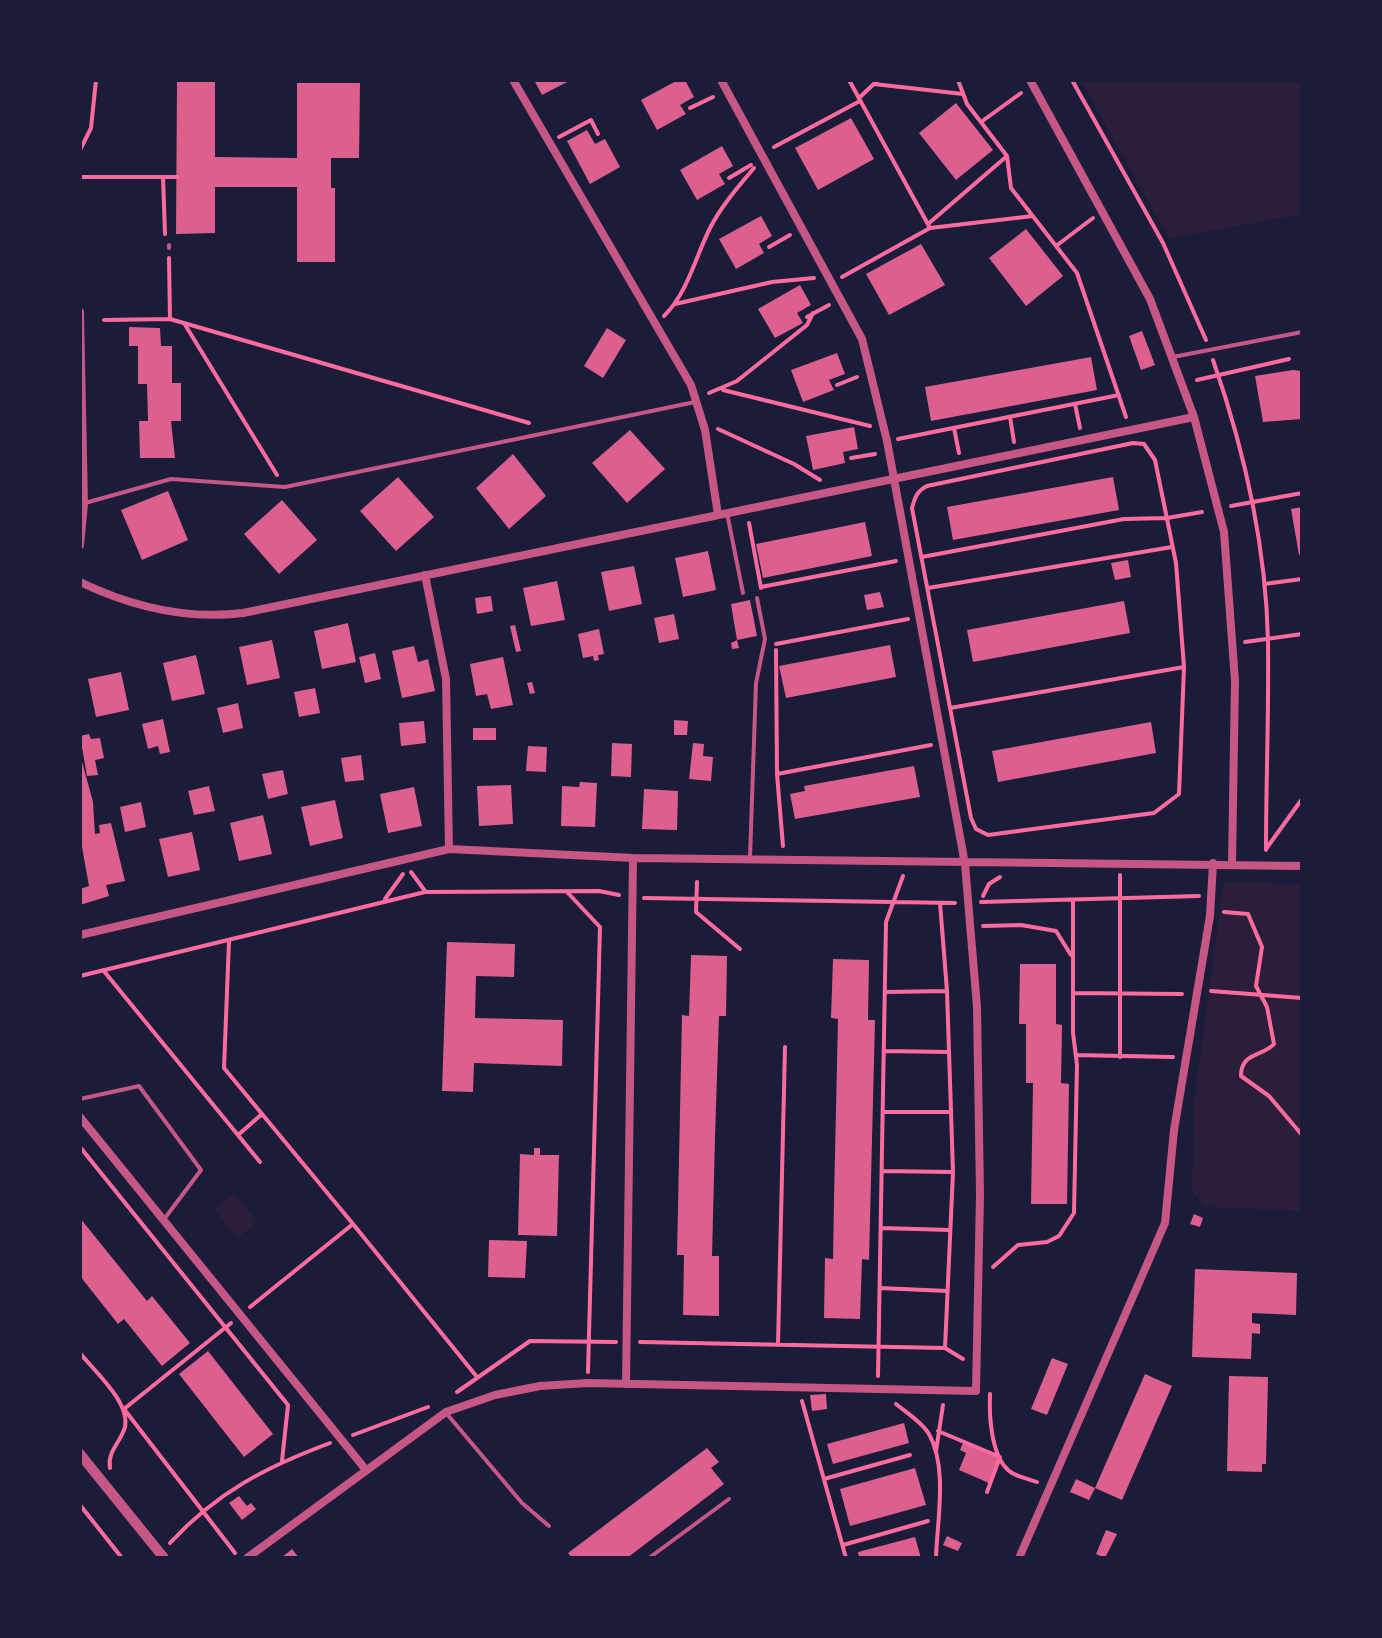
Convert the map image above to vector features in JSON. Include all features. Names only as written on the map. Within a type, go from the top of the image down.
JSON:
[{"type":"street","points":[[513,80],[656,323],[697,402],[723,514]]},
{"type":"street","points":[[247,1558],[446,1412],[525,1389],[588,1383],[976,1391],[980,1194],[977,1023],[965,864],[876,386],[862,339],[721,80]]},
{"type":"street","points":[[1032,83],[1114,227],[1150,299],[1194,417],[1224,532],[1235,681],[1232,863]]},
{"type":"street","points":[[80,312],[84,504],[80,545]]},
{"type":"street","points":[[80,582],[118,598],[165,611],[215,616],[1194,417]]},
{"type":"street","points":[[425,575],[446,679],[449,849]]},
{"type":"street","points":[[80,935],[449,849],[633,858],[1302,866]]},
{"type":"street","points":[[626,1384],[633,858]]},
{"type":"street","points":[[1019,1558],[1165,1223],[1210,910],[1213,863]]},
{"type":"street","points":[[80,1117],[366,1470]]},
{"type":"street","points":[[80,1454],[164,1558]]},
{"type":"lane","points":[[1173,357],[1302,332]]},
{"type":"lane","points":[[84,504],[171,479],[285,487],[697,402]]},
{"type":"lane","points":[[723,514],[743,593]]},
{"type":"lane","points":[[750,860],[756,683],[765,639],[760,597]]},
{"type":"lane","points":[[80,1099],[139,1086],[201,1170],[163,1220]]},
{"type":"lane","points":[[446,1412],[522,1503],[549,1526]]},
{"type":"lane","points":[[649,1558],[729,1499]]},
{"type":"path","points":[[80,150],[91,128],[96,80]]},
{"type":"path","points":[[849,80],[929,226]]},
{"type":"path","points":[[958,80],[981,122],[1007,156],[1011,188],[1077,273],[1127,419]]},
{"type":"path","points":[[1072,80],[1163,243],[1206,340]]},
{"type":"path","points":[[656,323],[675,304],[709,230],[729,196],[771,149],[859,99],[876,82],[963,94]]},
{"type":"path","points":[[981,122],[1032,83]]},
{"type":"path","points":[[690,108],[713,97]]},
{"type":"path","points":[[557,138],[591,120],[598,134]]},
{"type":"path","points":[[842,277],[929,226],[1007,156]]},
{"type":"path","points":[[729,178],[751,165]]},
{"type":"path","points":[[80,177],[177,177]]},
{"type":"path","points":[[163,177],[163,231],[169,246],[170,319]]},
{"type":"path","points":[[929,226],[1033,216]]},
{"type":"path","points":[[1056,246],[1076,231]]},
{"type":"path","points":[[769,247],[790,235]]},
{"type":"path","points":[[675,304],[772,282],[815,278]]},
{"type":"path","points":[[807,317],[829,304]]},
{"type":"path","points":[[697,402],[705,395],[723,390],[807,325],[813,313]]},
{"type":"path","points":[[104,320],[170,319],[556,431]]},
{"type":"path","points":[[184,323],[285,487]]},
{"type":"path","points":[[1212,358],[1252,503],[1264,584],[1268,640],[1266,850]]},
{"type":"path","points":[[1197,380],[1289,359]]},
{"type":"path","points":[[837,385],[860,377]]},
{"type":"path","points":[[723,390],[870,426]]},
{"type":"path","points":[[898,439],[1119,395]]},
{"type":"path","points":[[1075,404],[1080,428]]},
{"type":"path","points":[[1010,417],[1014,442]]},
{"type":"path","points":[[713,424],[722,433],[794,464],[821,480]]},
{"type":"path","points":[[954,428],[959,453]]},
{"type":"path","points":[[1133,443],[1144,444],[1155,460],[1167,518],[1184,667],[1179,794],[1154,813],[998,836],[976,829],[912,508],[918,491],[927,486],[1133,443]]},
{"type":"path","points":[[851,458],[875,454]]},
{"type":"path","points":[[1231,506],[1302,493]]},
{"type":"path","points":[[922,557],[1124,519],[1167,518],[1202,512]]},
{"type":"path","points":[[749,523],[761,587],[760,597]]},
{"type":"path","points":[[928,588],[1172,547]]},
{"type":"path","points":[[761,587],[897,561]]},
{"type":"path","points":[[1264,584],[1302,579]]},
{"type":"path","points":[[776,644],[908,619]]},
{"type":"path","points":[[1232,643],[1302,634]]},
{"type":"path","points":[[776,635],[777,774],[783,846]]},
{"type":"path","points":[[950,708],[1184,667]]},
{"type":"path","points":[[777,774],[931,745]]},
{"type":"path","points":[[1255,864],[1302,799]]},
{"type":"path","points":[[1120,863],[1120,1057]]},
{"type":"path","points":[[383,901],[408,868],[425,892]]},
{"type":"path","points":[[904,872],[886,922],[878,1389],[920,1423],[936,1454]]},
{"type":"path","points":[[697,882],[696,912],[740,949]]},
{"type":"path","points":[[80,976],[425,892],[599,891],[633,898],[957,903]]},
{"type":"path","points":[[567,892],[600,927],[588,1383]]},
{"type":"path","points":[[981,902],[1211,896]]},
{"type":"path","points":[[991,1268],[1018,1245],[1047,1242],[1059,1236],[1074,1213],[1076,1055],[1073,900]]},
{"type":"path","points":[[450,1396],[530,1341],[945,1348],[953,1172],[947,991],[940,903]]},
{"type":"path","points":[[1210,910],[1248,914],[1252,919],[1262,947],[1256,986],[1274,1044],[1249,1057],[1243,1063],[1241,1076],[1269,1096],[1302,1135]]},
{"type":"path","points":[[983,926],[1021,925],[1056,931],[1068,945],[1073,961]]},
{"type":"path","points":[[229,940],[224,1068],[353,1224]]},
{"type":"path","points":[[103,970],[260,1162]]},
{"type":"path","points":[[1205,990],[1302,998]]},
{"type":"path","points":[[885,992],[947,991]]},
{"type":"path","points":[[1073,993],[1188,994]]},
{"type":"path","points":[[778,1345],[785,1047]]},
{"type":"path","points":[[884,1051],[949,1052]]},
{"type":"path","points":[[1076,1055],[1187,1057]]},
{"type":"path","points":[[883,1112],[951,1112]]},
{"type":"path","points":[[238,1135],[262,1114]]},
{"type":"path","points":[[80,1147],[288,1405],[282,1461]]},
{"type":"path","points":[[882,1171],[953,1172]]},
{"type":"path","points":[[881,1228],[950,1230]]},
{"type":"path","points":[[880,1288],[947,1291]]},
{"type":"path","points":[[80,1353],[124,1409],[125,1427],[109,1457],[113,1473]]},
{"type":"path","points":[[798,1387],[846,1558]]},
{"type":"path","points":[[936,1558],[936,1454],[943,1390]]},
{"type":"path","points":[[990,1391],[989,1419],[1000,1457],[1010,1472],[1050,1486]]},
{"type":"path","points":[[160,1531],[170,1543],[202,1508],[282,1461],[429,1406]]},
{"type":"path","points":[[938,1431],[1000,1457]]},
{"type":"path","points":[[824,1479],[910,1455]]},
{"type":"path","points":[[987,1492],[1000,1457]]},
{"type":"path","points":[[80,1505],[122,1558]]},
{"type":"path","points":[[843,1545],[928,1521]]},
{"type":"shaded area","points":[[1302,80],[1302,214],[1169,239],[1081,81]]},
{"type":"shaded area","points":[[1224,881],[1302,884],[1302,1211],[1203,1207],[1192,1190],[1194,1100]]},
{"type":"shaded area","points":[[234,1193],[258,1222],[237,1238],[214,1209]]},
{"type":"building","points":[[177,80],[215,80],[215,157],[297,158],[297,83],[360,83],[359,158],[331,158],[331,188],[335,188],[335,262],[297,262],[297,187],[215,187],[215,233],[176,234]]},
{"type":"building","points":[[534,80],[571,80],[542,95]]},
{"type":"building","points":[[678,80],[685,80],[694,97],[680,105],[686,114],[657,130],[641,100]]},
{"type":"building","points":[[956,103],[993,150],[956,180],[919,133]]},
{"type":"building","points":[[851,118],[874,159],[818,190],[795,148]]},
{"type":"building","points":[[587,130],[595,144],[605,139],[620,167],[590,184],[567,141]]},
{"type":"building","points":[[722,146],[733,166],[719,174],[725,184],[697,200],[680,170]]},
{"type":"building","points":[[761,216],[772,236],[759,244],[764,253],[736,269],[719,239]]},
{"type":"building","points":[[1026,229],[1063,276],[1026,306],[989,258]]},
{"type":"building","points":[[921,244],[945,285],[889,315],[866,274]]},
{"type":"building","points":[[800,285],[811,305],[797,313],[803,323],[775,338],[758,309]]},
{"type":"building","points":[[129,327],[160,328],[161,346],[172,346],[172,383],[181,383],[181,421],[171,421],[175,458],[140,458],[139,421],[148,421],[147,384],[138,384],[138,346],[129,346]]},
{"type":"building","points":[[607,328],[626,340],[603,378],[584,366]]},
{"type":"building","points":[[1142,331],[1155,365],[1141,370],[1129,336]]},
{"type":"building","points":[[837,353],[845,374],[829,380],[834,390],[803,402],[791,370]]},
{"type":"building","points":[[1091,357],[1097,390],[931,421],[925,387]]},
{"type":"building","points":[[1302,371],[1302,419],[1263,422],[1255,376]]},
{"type":"building","points":[[854,427],[858,449],[843,452],[845,463],[813,470],[806,436]]},
{"type":"building","points":[[630,430],[665,469],[627,503],[592,463]]},
{"type":"building","points":[[513,454],[546,496],[509,529],[476,488]]},
{"type":"building","points":[[398,477],[434,517],[396,551],[360,511]]},
{"type":"building","points":[[1113,477],[1119,510],[953,540],[947,507]]},
{"type":"building","points":[[168,491],[188,540],[142,560],[121,510]]},
{"type":"building","points":[[282,500],[317,540],[279,574],[244,534]]},
{"type":"building","points":[[1302,507],[1302,554],[1299,555],[1291,509]]},
{"type":"building","points":[[865,522],[872,556],[763,578],[756,544]]},
{"type":"building","points":[[708,551],[716,590],[683,597],[675,558]]},
{"type":"building","points":[[1128,560],[1131,577],[1115,580],[1111,563]]},
{"type":"building","points":[[634,566],[642,604],[609,611],[601,572]]},
{"type":"building","points":[[557,581],[565,620],[531,626],[523,588]]},
{"type":"building","points":[[880,592],[884,607],[867,610],[864,595]]},
{"type":"building","points":[[491,596],[493,611],[477,614],[475,598]]},
{"type":"building","points":[[750,600],[757,636],[737,640],[731,604]]},
{"type":"building","points":[[1124,601],[1130,633],[973,662],[967,630]]},
{"type":"building","points":[[674,614],[679,639],[659,643],[654,618]]},
{"type":"building","points":[[348,623],[356,662],[322,669],[314,631]]},
{"type":"building","points":[[515,625],[521,651],[516,652],[510,626]]},
{"type":"building","points":[[599,629],[604,654],[598,655],[599,660],[594,661],[593,656],[583,658],[578,634]]},
{"type":"building","points":[[272,640],[280,678],[247,685],[239,647]]},
{"type":"building","points":[[737,640],[739,648],[732,649],[731,643]]},
{"type":"building","points":[[890,645],[896,677],[786,698],[779,666]]},
{"type":"building","points":[[414,646],[418,662],[428,659],[435,691],[402,698],[392,651]]},
{"type":"building","points":[[375,653],[381,679],[365,683],[359,657]]},
{"type":"building","points":[[196,655],[205,694],[172,701],[163,663]]},
{"type":"building","points":[[503,657],[513,705],[491,709],[487,694],[476,696],[470,664]]},
{"type":"building","points":[[121,672],[129,710],[96,717],[88,679]]},
{"type":"building","points":[[532,682],[535,693],[530,694],[527,683]]},
{"type":"building","points":[[315,688],[320,713],[299,717],[294,692]]},
{"type":"building","points":[[238,703],[243,728],[223,733],[217,708]]},
{"type":"building","points":[[163,719],[170,752],[160,754],[158,746],[148,749],[142,724]]},
{"type":"building","points":[[674,720],[688,721],[687,735],[674,735]]},
{"type":"building","points":[[424,721],[426,743],[401,746],[399,723]]},
{"type":"building","points":[[1151,722],[1156,753],[998,782],[992,751]]},
{"type":"building","points":[[473,728],[496,728],[496,740],[473,740]]},
{"type":"building","points":[[89,734],[91,739],[100,738],[104,758],[95,760],[98,775],[87,776],[80,736]]},
{"type":"building","points":[[612,743],[632,744],[631,777],[611,776]]},
{"type":"building","points":[[693,743],[704,744],[703,756],[713,757],[711,781],[689,779]]},
{"type":"building","points":[[528,746],[547,747],[546,772],[526,771]]},
{"type":"building","points":[[361,755],[364,780],[345,782],[341,758]]},
{"type":"building","points":[[81,758],[93,802],[95,834],[100,833],[99,825],[111,823],[125,881],[106,885],[109,896],[80,905],[80,889],[89,886],[80,836]]},
{"type":"building","points":[[914,766],[920,797],[795,819],[790,794],[805,791],[804,786]]},
{"type":"building","points":[[283,770],[288,794],[268,799],[262,774]]},
{"type":"building","points":[[580,782],[597,783],[595,827],[561,826],[562,786],[579,787]]},
{"type":"building","points":[[511,785],[513,824],[479,826],[477,786]]},
{"type":"building","points":[[209,786],[215,811],[194,815],[188,791]]},
{"type":"building","points":[[414,787],[422,826],[388,833],[380,794]]},
{"type":"building","points":[[644,789],[678,791],[677,830],[642,829]]},
{"type":"building","points":[[335,800],[343,838],[310,846],[301,807]]},
{"type":"building","points":[[141,802],[146,827],[125,832],[120,807]]},
{"type":"building","points":[[263,815],[272,854],[239,861],[230,823]]},
{"type":"building","points":[[192,832],[200,870],[168,877],[159,839]]},
{"type":"building","points":[[447,942],[515,944],[514,977],[476,976],[475,1018],[563,1020],[562,1066],[474,1063],[473,1092],[442,1091]]},
{"type":"building","points":[[691,955],[727,956],[726,1016],[719,1016],[712,1256],[719,1256],[719,1316],[683,1315],[684,1255],[677,1255],[682,1015],[689,1016]]},
{"type":"building","points":[[833,959],[869,960],[868,1020],[875,1020],[869,1260],[862,1259],[860,1319],[824,1318],[825,1258],[833,1259],[838,1019],[831,1018]]},
{"type":"building","points":[[1020,964],[1056,964],[1056,1024],[1062,1025],[1061,1083],[1069,1084],[1067,1204],[1031,1204],[1033,1083],[1026,1083],[1026,1024],[1019,1024]]},
{"type":"building","points":[[534,1148],[540,1148],[540,1155],[559,1155],[557,1236],[518,1235],[520,1154],[534,1155]]},
{"type":"building","points":[[1194,1214],[1203,1218],[1200,1227],[1190,1224]]},
{"type":"building","points":[[80,1218],[147,1301],[152,1296],[190,1343],[162,1366],[124,1319],[118,1324],[80,1276]]},
{"type":"building","points":[[489,1240],[527,1241],[525,1278],[488,1277]]},
{"type":"building","points":[[1195,1269],[1297,1273],[1296,1315],[1252,1313],[1252,1323],[1260,1324],[1260,1334],[1252,1333],[1251,1359],[1192,1357]]},
{"type":"building","points":[[208,1351],[273,1434],[244,1457],[179,1374]]},
{"type":"building","points":[[1052,1358],[1068,1364],[1047,1415],[1031,1409]]},
{"type":"building","points":[[1145,1374],[1172,1386],[1122,1500],[1095,1488]]},
{"type":"building","points":[[1229,1376],[1268,1377],[1266,1464],[1262,1464],[1262,1472],[1227,1471]]},
{"type":"building","points":[[826,1394],[827,1409],[812,1411],[810,1395]]},
{"type":"building","points":[[904,1423],[909,1443],[833,1464],[827,1444]]},
{"type":"building","points":[[963,1443],[999,1458],[989,1483],[959,1470],[966,1453],[960,1450]]},
{"type":"building","points":[[707,1448],[719,1462],[711,1468],[724,1484],[627,1558],[572,1558],[568,1553]]},
{"type":"building","points":[[915,1468],[926,1505],[850,1526],[840,1489]]},
{"type":"building","points":[[1076,1479],[1095,1488],[1089,1500],[1070,1492]]},
{"type":"building","points":[[239,1496],[247,1506],[251,1503],[256,1509],[242,1520],[229,1503]]},
{"type":"building","points":[[1106,1530],[1117,1534],[1105,1558],[1096,1554]]},
{"type":"building","points":[[947,1536],[962,1543],[958,1551],[943,1545]]},
{"type":"building","points":[[915,1537],[921,1558],[859,1558],[858,1552]]},
{"type":"building","points":[[292,1549],[299,1558],[281,1558]]}]
